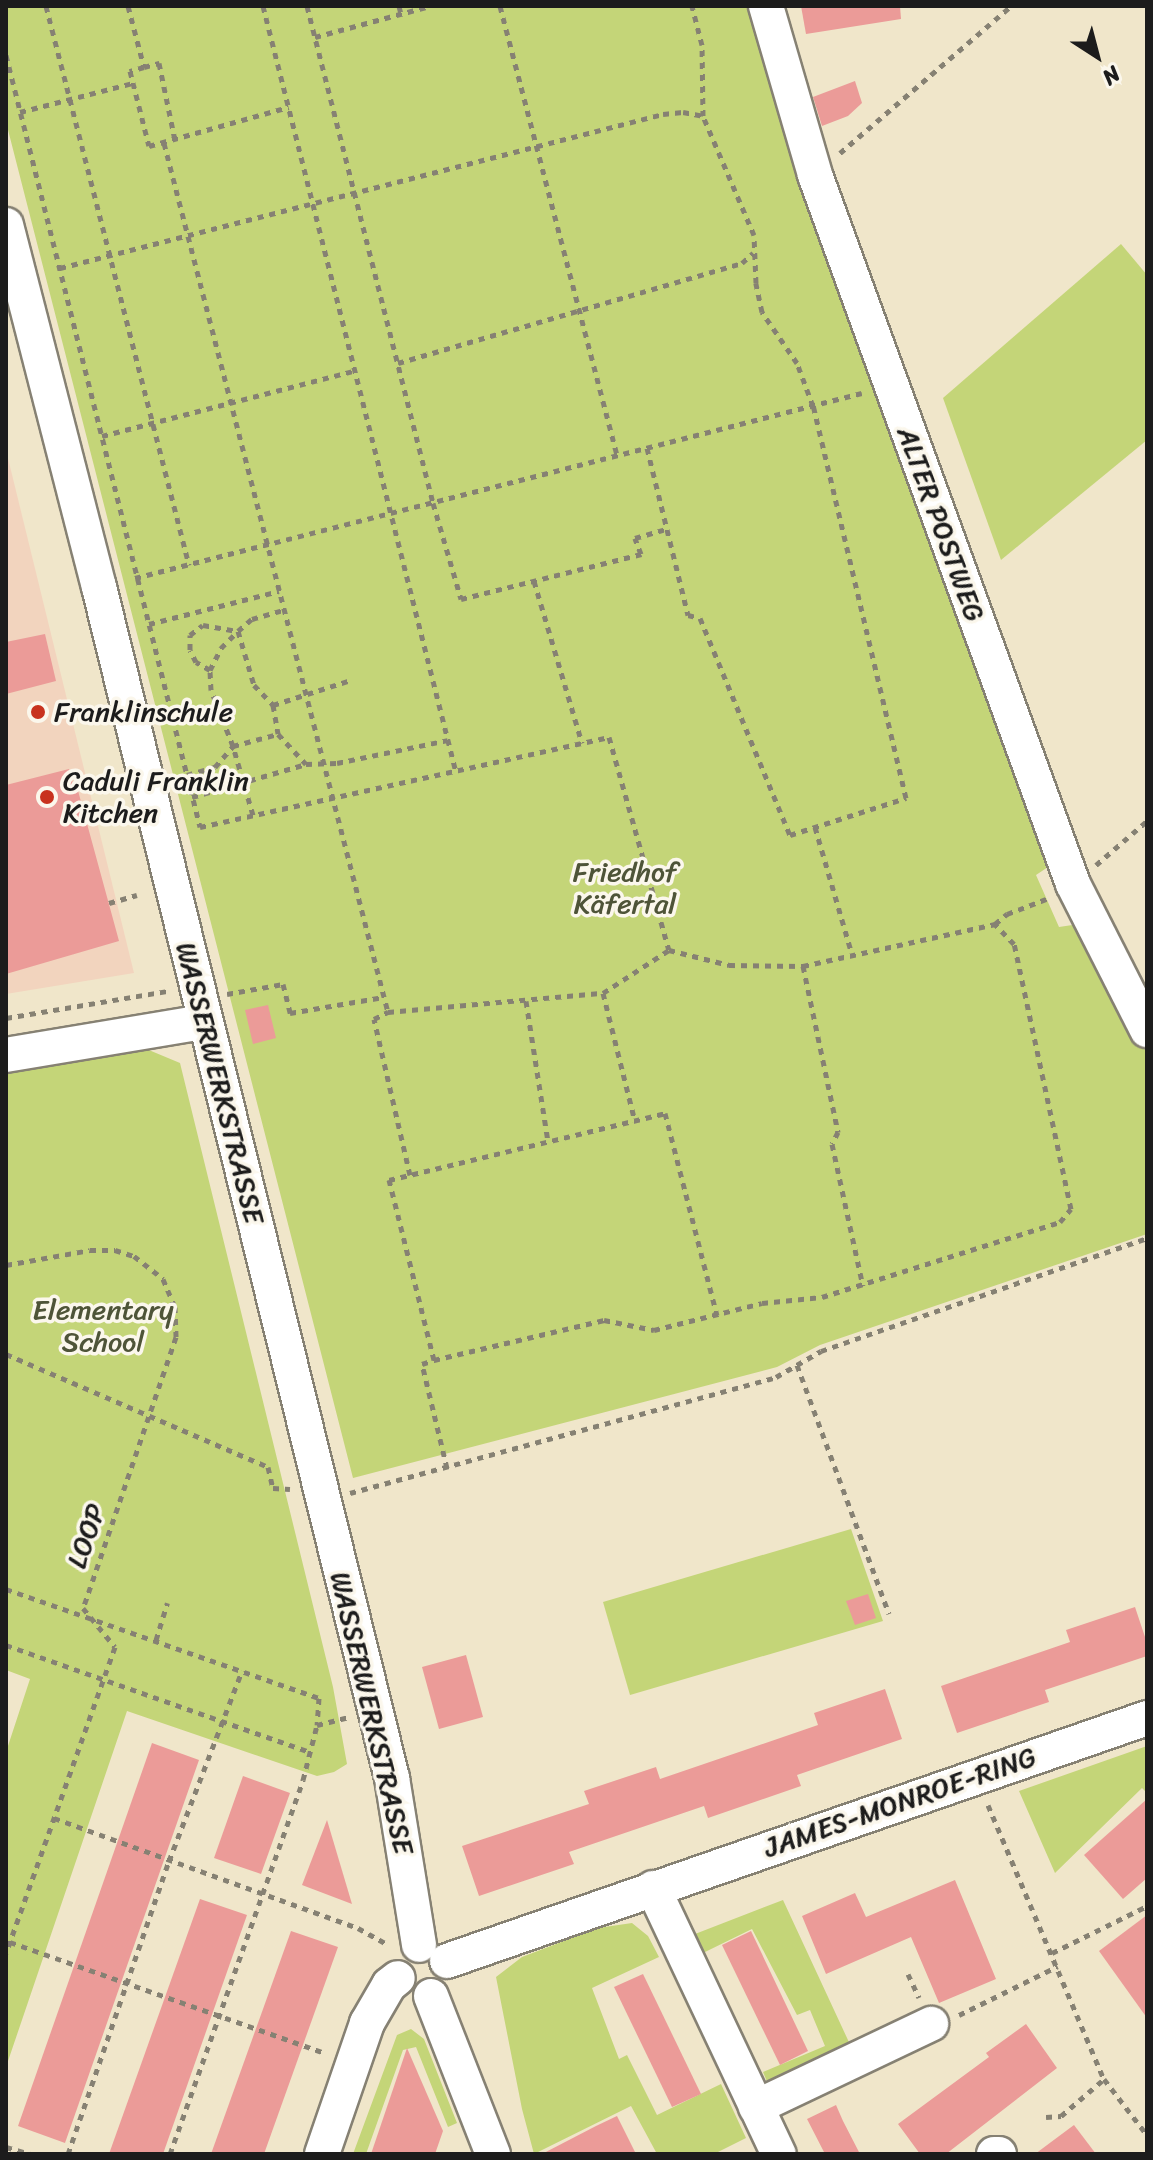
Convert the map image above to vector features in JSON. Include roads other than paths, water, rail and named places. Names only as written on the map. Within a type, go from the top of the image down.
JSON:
[{"type":"street","name":"ALTER POSTWEG","points":[[766,6],[815,175],[1073,884],[1147,1030]]},
{"type":"street","name":"WASSERWERKSTRASSE","points":[[6,225],[99,587],[392,1778],[417,1959]]},
{"type":"street","points":[[6,1055],[200,1003]]},
{"type":"street","name":"JAMES-MONROE-RING","points":[[417,1959],[653,1888],[1147,1718]]},
{"type":"street","points":[[653,1888],[779,2154]]},
{"type":"street","points":[[322,2154],[367,2023],[389,1985],[417,1959],[449,1975],[443,1988],[431,1996],[493,2154]]},
{"type":"street","points":[[756,2107],[931,2024]]},
{"type":"place","name":"Franklinschule","points":[[38,712]]},
{"type":"place","name":"Caduli Franklin Kitchen","points":[[47,797]]},
{"type":"park label","name":"Friedhof Käfertal","points":[[625,888]]},
{"type":"park label","name":"Elementary School","points":[[103,1326]]}]
